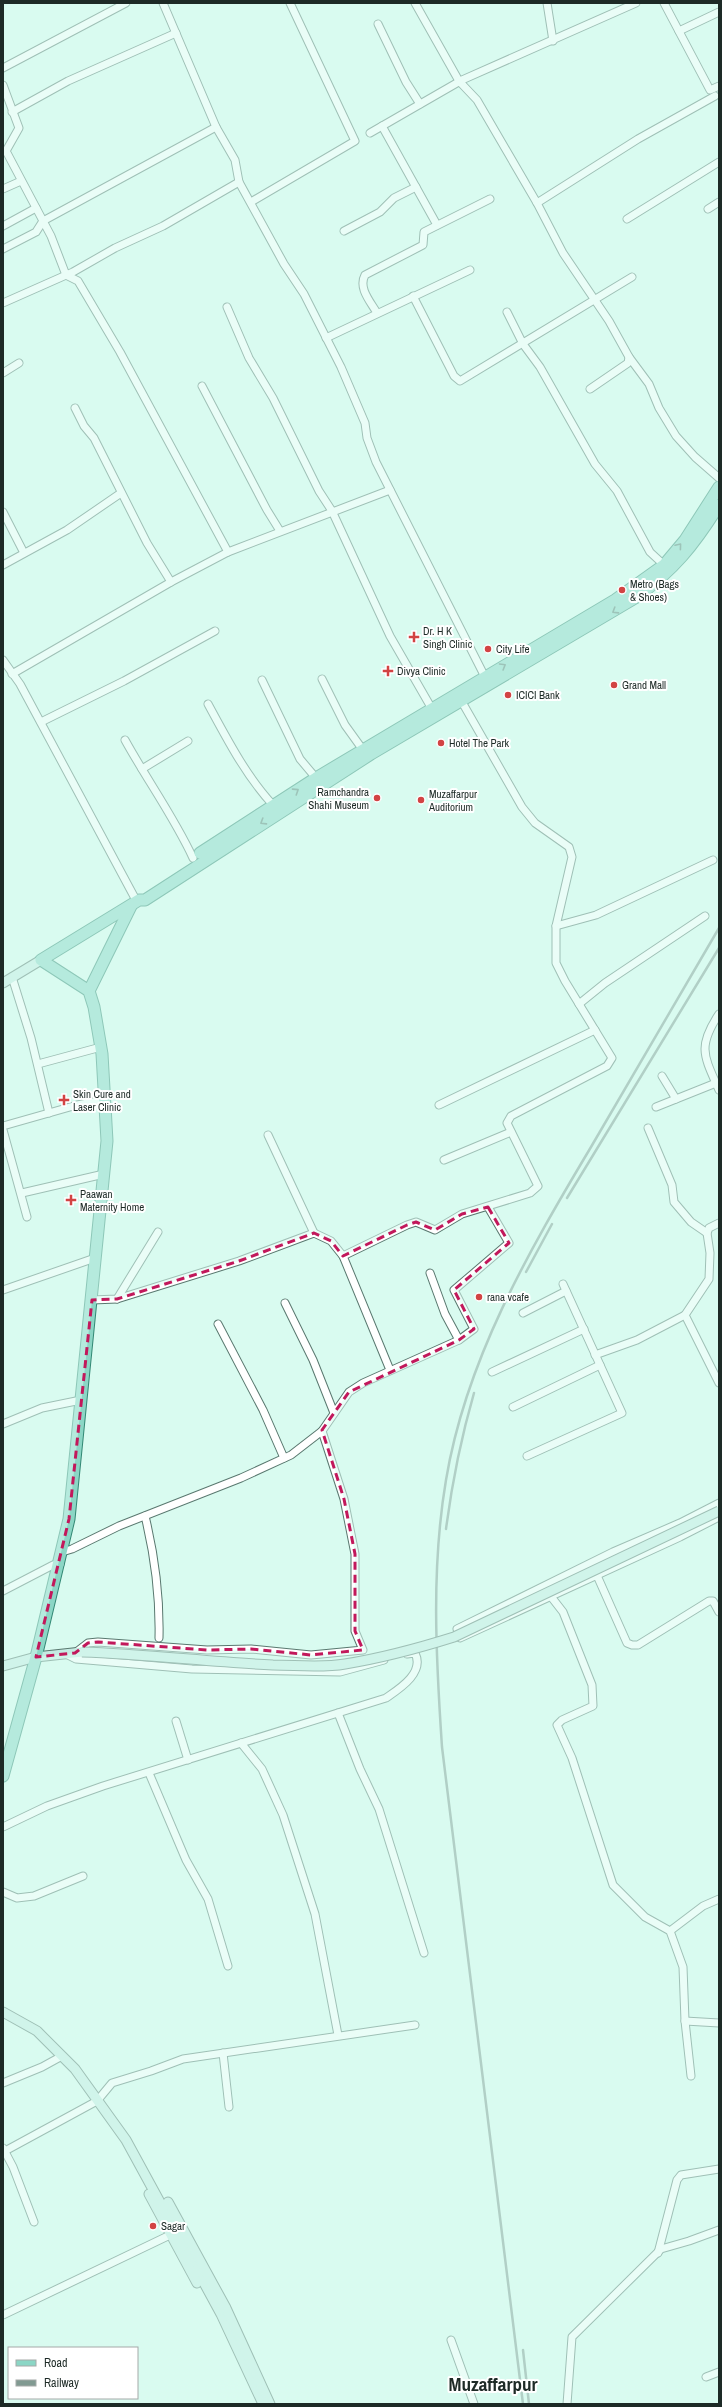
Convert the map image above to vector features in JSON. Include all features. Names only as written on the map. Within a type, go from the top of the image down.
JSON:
[{"type":"main road","points":[[3,1776],[60,1564],[69,1519],[107,1141],[101,1047],[89,991],[140,895],[193,858],[316,778],[615,600],[664,565],[688,535],[719,487]]},
{"type":"main road","points":[[3,983],[136,903],[145,900],[371,754],[605,617],[662,578],[691,548],[719,505]]},
{"type":"main road","points":[[41,960],[89,991]]},
{"type":"main road","points":[[3,1666],[36,1657],[79,1653],[144,1655],[228,1663],[310,1666],[344,1664],[422,1647],[454,1637],[719,1511]]},
{"type":"main road","points":[[3,2012],[38,2031],[75,2068],[126,2140],[221,2314],[263,2404]]},
{"type":"main road","points":[[148,2179],[147,2189],[170,2235],[215,2313],[258,2404]]},
{"type":"main road","points":[[148,2179],[158,2184],[226,2308],[270,2404]]},
{"type":"street","points":[[3,68],[126,3]]},
{"type":"street","points":[[163,3],[216,127],[235,160],[239,182],[284,264],[304,294],[326,338],[366,423],[366,438],[390,490],[485,677]]},
{"type":"street","points":[[251,202],[355,141],[290,3]]},
{"type":"street","points":[[415,3],[459,81],[477,100],[537,203],[563,253],[609,321],[629,357],[649,384],[659,408],[676,436],[695,457],[719,478]]},
{"type":"street","points":[[547,3],[553,41]]},
{"type":"street","points":[[370,133],[459,81],[553,41],[636,3]]},
{"type":"street","points":[[664,3],[715,96]]},
{"type":"street","points":[[680,31],[719,12]]},
{"type":"street","points":[[378,24],[406,82],[420,104]]},
{"type":"street","points":[[12,112],[68,81],[176,33]]},
{"type":"street","points":[[3,85],[19,128],[6,151],[43,220],[66,275],[78,281],[120,352],[228,552]]},
{"type":"street","points":[[537,203],[638,139],[715,96],[719,86]]},
{"type":"street","points":[[382,126],[437,225]]},
{"type":"street","points":[[3,249],[36,232],[43,220],[216,127]]},
{"type":"street","points":[[627,220],[719,162]]},
{"type":"street","points":[[3,189],[21,181]]},
{"type":"street","points":[[3,303],[66,275],[115,248],[163,226],[239,182]]},
{"type":"street","points":[[344,232],[380,212],[394,198],[416,187]]},
{"type":"street","points":[[377,313],[363,289],[362,280],[366,275],[423,245],[424,232],[490,199]]},
{"type":"street","points":[[708,209],[719,202]]},
{"type":"street","points":[[3,226],[36,208]]},
{"type":"street","points":[[326,338],[470,270]]},
{"type":"street","points":[[413,296],[454,376],[460,381],[523,344],[593,299],[632,277]]},
{"type":"street","points":[[227,307],[249,358],[273,398],[319,491],[332,511],[390,636],[432,709]]},
{"type":"street","points":[[507,312],[523,344],[540,367],[595,464],[617,491],[650,552],[664,565]]},
{"type":"street","points":[[590,389],[628,363],[629,357]]},
{"type":"street","points":[[3,373],[19,363]]},
{"type":"street","points":[[202,386],[267,510],[280,531]]},
{"type":"street","points":[[75,408],[84,426],[94,438],[121,493],[171,582]]},
{"type":"street","points":[[12,674],[171,582],[225,556],[228,552],[390,490]]},
{"type":"street","points":[[3,565],[67,530],[121,493]]},
{"type":"street","points":[[3,512],[24,553]]},
{"type":"street","points":[[41,722],[124,681],[214,631]]},
{"type":"street","points":[[3,660],[41,722],[136,903]]},
{"type":"street","points":[[322,679],[345,725],[363,750]]},
{"type":"street","points":[[262,680],[300,759],[316,778]]},
{"type":"street","points":[[343,1256],[407,1225],[416,1222],[435,1230],[462,1214],[488,1207],[530,1192],[538,1186],[507,1123],[511,1116],[607,1066],[612,1058],[556,963],[556,926],[572,857],[569,847],[535,823],[522,807],[462,702]]},
{"type":"street","points":[[208,704],[233,750],[264,796],[273,805]]},
{"type":"street","points":[[125,740],[180,830],[193,858]]},
{"type":"street","points":[[142,769],[188,741]]},
{"type":"street","points":[[556,926],[596,915],[712,860]]},
{"type":"street","points":[[579,1004],[605,983],[705,916]]},
{"type":"street","points":[[12,977],[38,1064],[49,1113]]},
{"type":"street","points":[[719,1014],[709,1030],[704,1048],[719,1090]]},
{"type":"street","points":[[439,1105],[595,1030]]},
{"type":"street","points":[[38,1064],[101,1047]]},
{"type":"street","points":[[662,1076],[676,1099]]},
{"type":"street","points":[[656,1107],[716,1083]]},
{"type":"street","points":[[3,1126],[104,1100]]},
{"type":"street","points":[[648,1128],[672,1185],[674,1202],[691,1222],[707,1234]]},
{"type":"street","points":[[3,1130],[28,1217]]},
{"type":"street","points":[[444,1160],[511,1132]]},
{"type":"street","points":[[268,1135],[314,1232],[331,1241],[343,1256],[390,1370]]},
{"type":"street","points":[[22,1193],[104,1174]]},
{"type":"street","points":[[62,1552],[145,1516],[241,1478],[284,1458],[322,1431],[349,1392],[390,1370],[459,1340],[474,1329],[454,1290],[509,1243],[488,1207]]},
{"type":"street","points":[[595,1355],[637,1340],[685,1315],[709,1279],[710,1259],[707,1234],[709,1228],[719,1223]]},
{"type":"street","points":[[117,1299],[158,1232]]},
{"type":"street","points":[[92,1300],[117,1299],[239,1261],[314,1232]]},
{"type":"street","points":[[3,1290],[95,1258]]},
{"type":"street","points":[[430,1273],[445,1314],[459,1340]]},
{"type":"street","points":[[527,1456],[622,1413],[563,1284]]},
{"type":"street","points":[[523,1313],[566,1291]]},
{"type":"street","points":[[285,1303],[313,1360],[334,1413]]},
{"type":"street","points":[[685,1315],[719,1383]]},
{"type":"street","points":[[218,1324],[263,1410],[284,1458]]},
{"type":"street","points":[[492,1372],[584,1330]]},
{"type":"street","points":[[513,1408],[600,1365]]},
{"type":"street","points":[[3,1424],[42,1408],[81,1400]]},
{"type":"street","points":[[79,1653],[88,1643],[98,1642],[207,1650],[251,1649],[311,1655],[363,1650],[355,1631],[355,1554],[344,1499],[322,1431]]},
{"type":"street","points":[[719,1503],[680,1523],[591,1562],[457,1629],[460,1638],[551,1597],[719,1517]]},
{"type":"street","points":[[145,1516],[156,1562],[160,1605],[159,1638]]},
{"type":"street","points":[[591,1562],[627,1643],[632,1646],[638,1645],[709,1601],[714,1601],[719,1612]]},
{"type":"street","points":[[3,1590],[53,1565],[60,1564]]},
{"type":"street","points":[[543,1586],[563,1612],[592,1685],[593,1706],[562,1720],[557,1725],[572,1758],[613,1885],[645,1917],[670,1931],[683,1967],[685,2021],[691,2076]]},
{"type":"street","points":[[3,1827],[47,1806],[386,1698],[405,1686],[416,1670],[415,1653],[340,1672],[192,1669],[76,1659],[66,1654]]},
{"type":"street","points":[[338,1713],[360,1769],[379,1809],[424,1953]]},
{"type":"street","points":[[176,1721],[188,1760]]},
{"type":"street","points":[[241,1743],[262,1769],[283,1815],[315,1914],[338,2035]]},
{"type":"street","points":[[149,1773],[186,1860],[208,1899],[228,1966]]},
{"type":"street","points":[[3,1892],[18,1898],[34,1896],[83,1876]]},
{"type":"street","points":[[670,1931],[703,1906],[719,1899]]},
{"type":"street","points":[[685,2021],[719,2023]]},
{"type":"street","points":[[34,2222],[4,2149],[97,2101],[112,2083],[151,2071],[183,2058],[252,2050],[338,2035],[378,2032],[415,2025]]},
{"type":"street","points":[[223,2053],[228,2107]]},
{"type":"street","points":[[3,2083],[42,2067],[62,2056]]},
{"type":"street","points":[[658,2253],[677,2180],[681,2175],[719,2169]]},
{"type":"street","points":[[567,2404],[572,2337],[661,2249],[719,2230]]},
{"type":"street","points":[[3,2315],[170,2235]]},
{"type":"street","points":[[451,2340],[474,2404]]},
{"type":"street","points":[[706,2377],[719,2372]]},
{"type":"highlighted area","points":[[488,1207],[509,1243],[454,1290],[474,1329],[459,1340],[349,1392],[322,1430],[344,1499],[355,1554],[355,1631],[363,1650],[311,1655],[251,1649],[207,1650],[98,1642],[88,1643],[75,1653],[36,1657],[69,1519],[92,1300],[117,1299],[239,1261],[314,1233],[331,1241],[343,1256],[407,1225],[416,1222],[435,1230],[462,1214]]},
{"type":"railway","points":[[523,2404],[442,1747],[436,1613],[438,1546],[441,1513],[455,1435],[468,1392],[484,1349],[503,1307],[545,1226],[719,928]]},
{"type":"railway","points":[[567,1198],[719,948]]},
{"type":"railway","points":[[526,1272],[552,1224]]},
{"type":"railway","points":[[446,1529],[457,1461],[474,1393]]},
{"type":"railway","points":[[523,2350],[529,2404]]},
{"type":"place","name":"Metro (Bags & Shoes)","points":[[622,590]]},
{"type":"place","name":"Dr. H K Singh Clinic","points":[[414,637]]},
{"type":"place","name":"City Life","points":[[488,649]]},
{"type":"place","name":"Divya Clinic","points":[[388,671]]},
{"type":"place","name":"Grand Mall","points":[[614,685]]},
{"type":"place","name":"ICICI Bank","points":[[508,695]]},
{"type":"place","name":"Hotel The Park","points":[[441,743]]},
{"type":"place","name":"Ramchandra Shahi Museum","points":[[377,798]]},
{"type":"place","name":"Muzaffarpur Auditorium","points":[[421,800]]},
{"type":"place","name":"Skin Cure and Laser Clinic","points":[[64,1100]]},
{"type":"place","name":"Paawan Maternity Home","points":[[71,1200]]},
{"type":"place","name":"rana vcafe","points":[[479,1297]]},
{"type":"place","name":"Sagar","points":[[153,2226]]},
{"type":"district","name":"Muzaffarpur","points":[[493,2384]]}]
